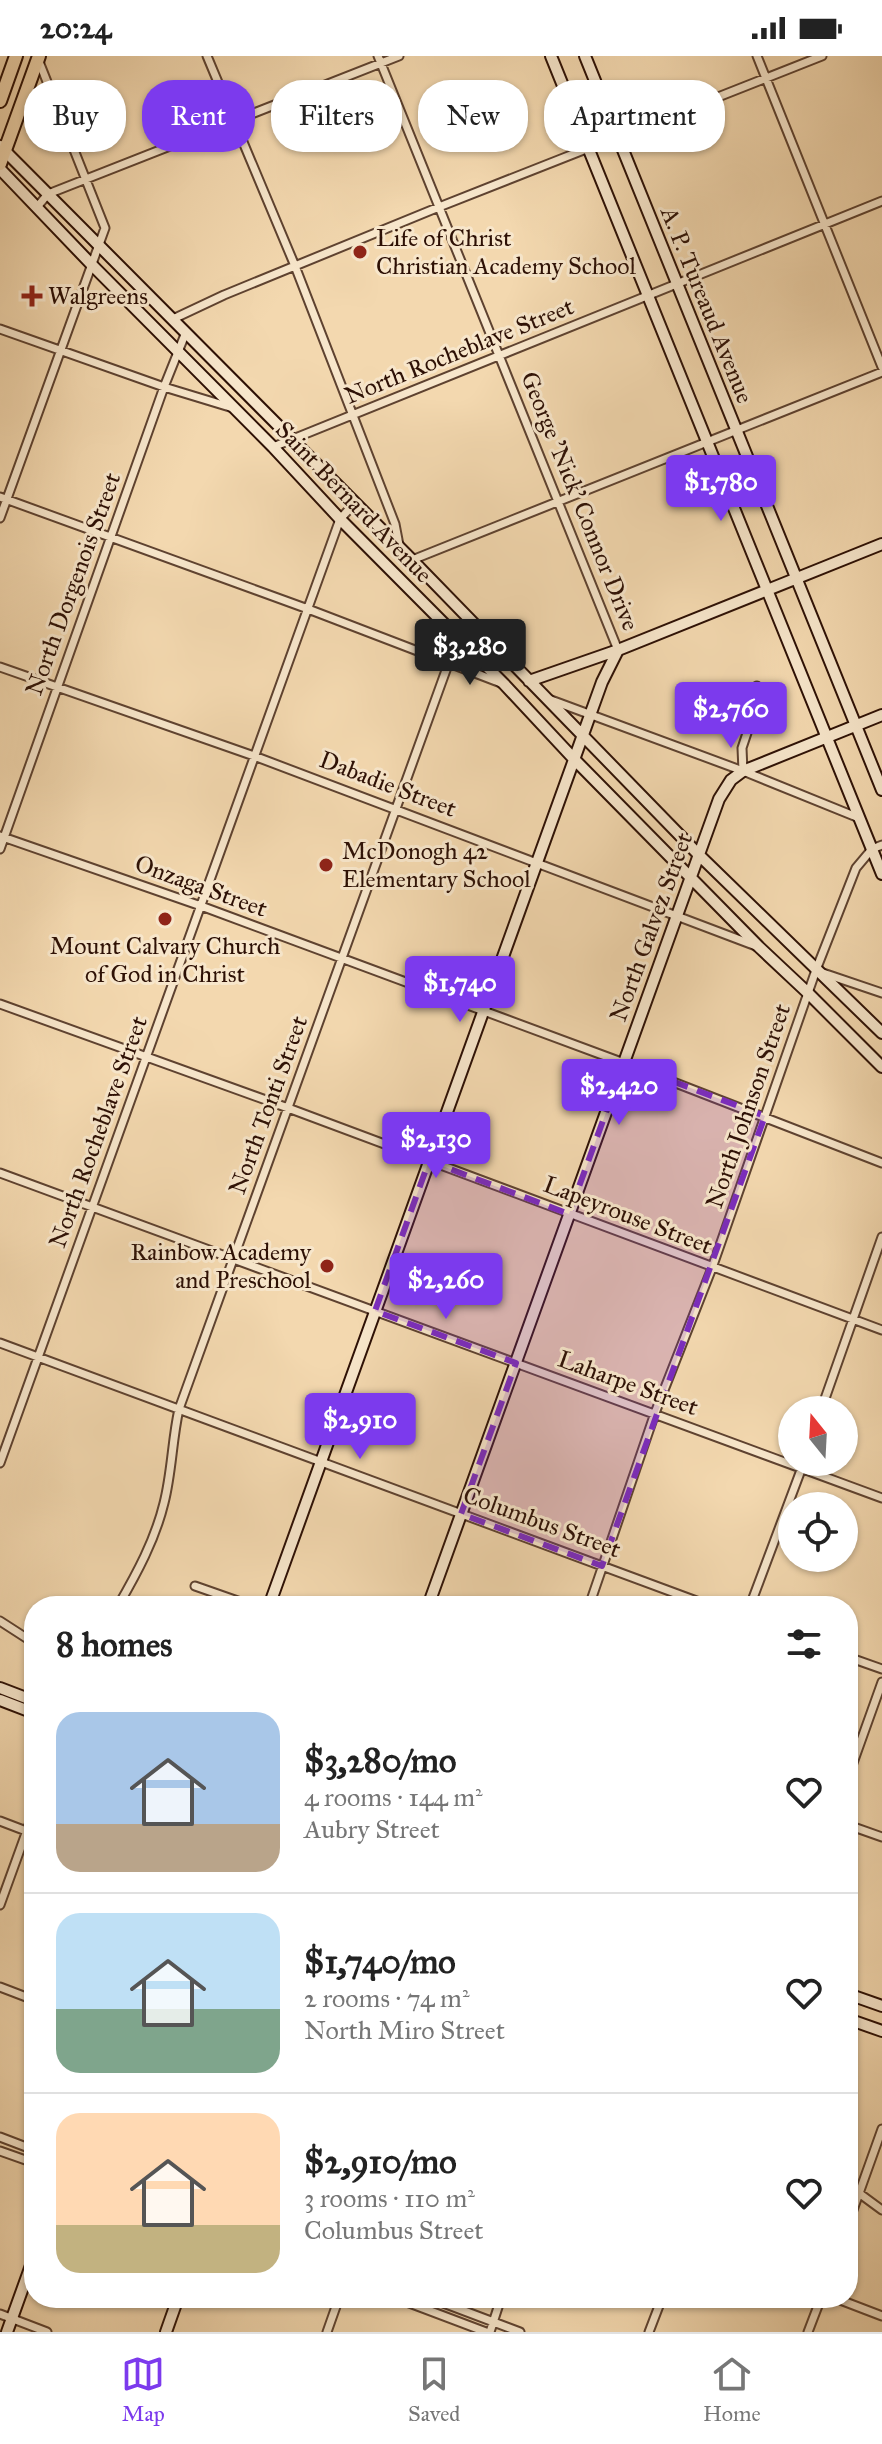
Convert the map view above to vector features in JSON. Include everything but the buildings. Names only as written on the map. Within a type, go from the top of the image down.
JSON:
[{"type":"main road","points":[[0,101],[16,56]]},
{"type":"main road","points":[[0,167],[2,148],[37,57]]},
{"type":"street","points":[[207,56],[217,80]]},
{"type":"street","points":[[255,112],[379,60],[399,56]]},
{"type":"street","points":[[551,56],[561,80]]},
{"type":"street","name":"A. P. Tureaud Avenue","points":[[585,56],[595,80]]},
{"type":"street","points":[[412,560],[882,370],[757,56]]},
{"type":"street","points":[[725,95],[822,56]]},
{"type":"street","points":[[0,518],[3,499],[105,228],[37,57]]},
{"type":"street","name":"George 'Nick' Connor Drive","points":[[379,60],[618,650]]},
{"type":"street","name":"Saint Bernard Avenue","points":[[2,148],[412,560],[699,855],[882,1033]]},
{"type":"street","points":[[37,207],[48,194],[157,152]]},
{"type":"street","points":[[247,152],[295,266],[395,524],[399,547]]},
{"type":"street","points":[[173,319],[439,207],[584,152]]},
{"type":"street","points":[[590,152],[859,818],[877,847],[882,874]]},
{"type":"street","name":"A. P. Tureaud Avenue","points":[[624,152],[882,790]]},
{"type":"street","name":"Saint Bernard Avenue","points":[[0,167],[574,759],[882,1067]]},
{"type":"street","name":"North Rocheblave Street","points":[[273,447],[882,201]]},
{"type":"street","points":[[0,329],[164,387],[234,408]]},
{"type":"street","name":"North Dorgenois Street","points":[[0,849],[186,332]]},
{"type":"street","points":[[3,499],[308,609],[504,684]]},
{"type":"street","name":"North Rocheblave Street","points":[[0,1463],[340,519],[355,503]]},
{"type":"street","points":[[529,681],[618,650],[882,544]]},
{"type":"street","name":"North Tonti Street","points":[[123,1596],[143,1560],[163,1505],[179,1409],[448,661],[458,637],[472,622]]},
{"type":"street","points":[[273,1596],[582,736],[602,682],[618,650]]},
{"type":"street","name":"Dabadie Street","points":[[0,667],[395,808],[759,947]]},
{"type":"street","points":[[743,771],[742,748],[760,694],[757,686]]},
{"type":"street","points":[[546,698],[859,818]]},
{"type":"street","name":"North Galvez Street","points":[[432,1596],[719,799],[731,780],[743,771],[882,715]]},
{"type":"street","name":"Onzaga Street","points":[[2,837],[201,906],[765,1116],[882,1163]]},
{"type":"street","name":"North Johnson Street","points":[[592,1596],[655,1413],[712,1268],[816,970],[856,868],[877,847]]},
{"type":"street","points":[[816,970],[882,993]]},
{"type":"street","name":"Lapeyrouse Street","points":[[0,1004],[882,1330]]},
{"type":"street","name":"Laharpe Street","points":[[0,1173],[778,1457]]},
{"type":"street","points":[[826,1396],[882,1237]]},
{"type":"street","name":"Columbus Street","points":[[0,1343],[683,1596]]},
{"type":"street","points":[[754,1596],[798,1476]]},
{"type":"street","name":"Laharpe Street","points":[[829,1476],[882,1498]]},
{"type":"street","points":[[195,1586],[224,1596]]},
{"type":"street","points":[[0,1621],[24,1637]]},
{"type":"street","points":[[858,1661],[882,1669]]},
{"type":"street","points":[[858,1749],[882,1682]]},
{"type":"street","points":[[0,1688],[24,1697]]},
{"type":"street","points":[[0,1700],[24,1709]]},
{"type":"street","points":[[0,1821],[24,1830]]},
{"type":"street","points":[[858,1829],[882,1837]]},
{"type":"street","points":[[0,1905],[24,1847]]},
{"type":"street","points":[[0,1987],[24,1996]]},
{"type":"street","points":[[858,1998],[882,2006]]},
{"type":"street","points":[[858,2023],[882,2031]]},
{"type":"street","points":[[882,2129],[859,2193],[882,2210]]},
{"type":"street","points":[[0,2137],[24,2146]]},
{"type":"street","points":[[0,2151],[24,2159]]},
{"type":"street","points":[[7,2332],[24,2285]]},
{"type":"street","points":[[858,2307],[882,2316]]},
{"type":"street","points":[[166,2332],[174,2308]]},
{"type":"street","points":[[327,2332],[335,2308]]},
{"type":"street","points":[[423,2308],[488,2332],[498,2308]]},
{"type":"street","points":[[456,2308],[520,2332]]},
{"type":"street","points":[[649,2332],[658,2308]]},
{"type":"street","points":[[808,2332],[817,2308]]},
{"type":"street","points":[[0,2314],[47,2332]]},
{"type":"highlighted area","points":[[624,1063],[765,1116],[602,1566],[461,1514],[516,1363],[375,1311],[429,1161],[569,1214]]},
{"type":"place","name":"Life of Christ Christian Academy School","points":[[360,252]]},
{"type":"place","name":"Walgreens","points":[[32,296]]},
{"type":"place","name":"McDonogh 42 Elementary School","points":[[326,865]]},
{"type":"place","name":"Mount Calvary Church of God in Christ","points":[[165,919]]},
{"type":"place","name":"Rainbow Academy and Preschool","points":[[327,1266]]}]
